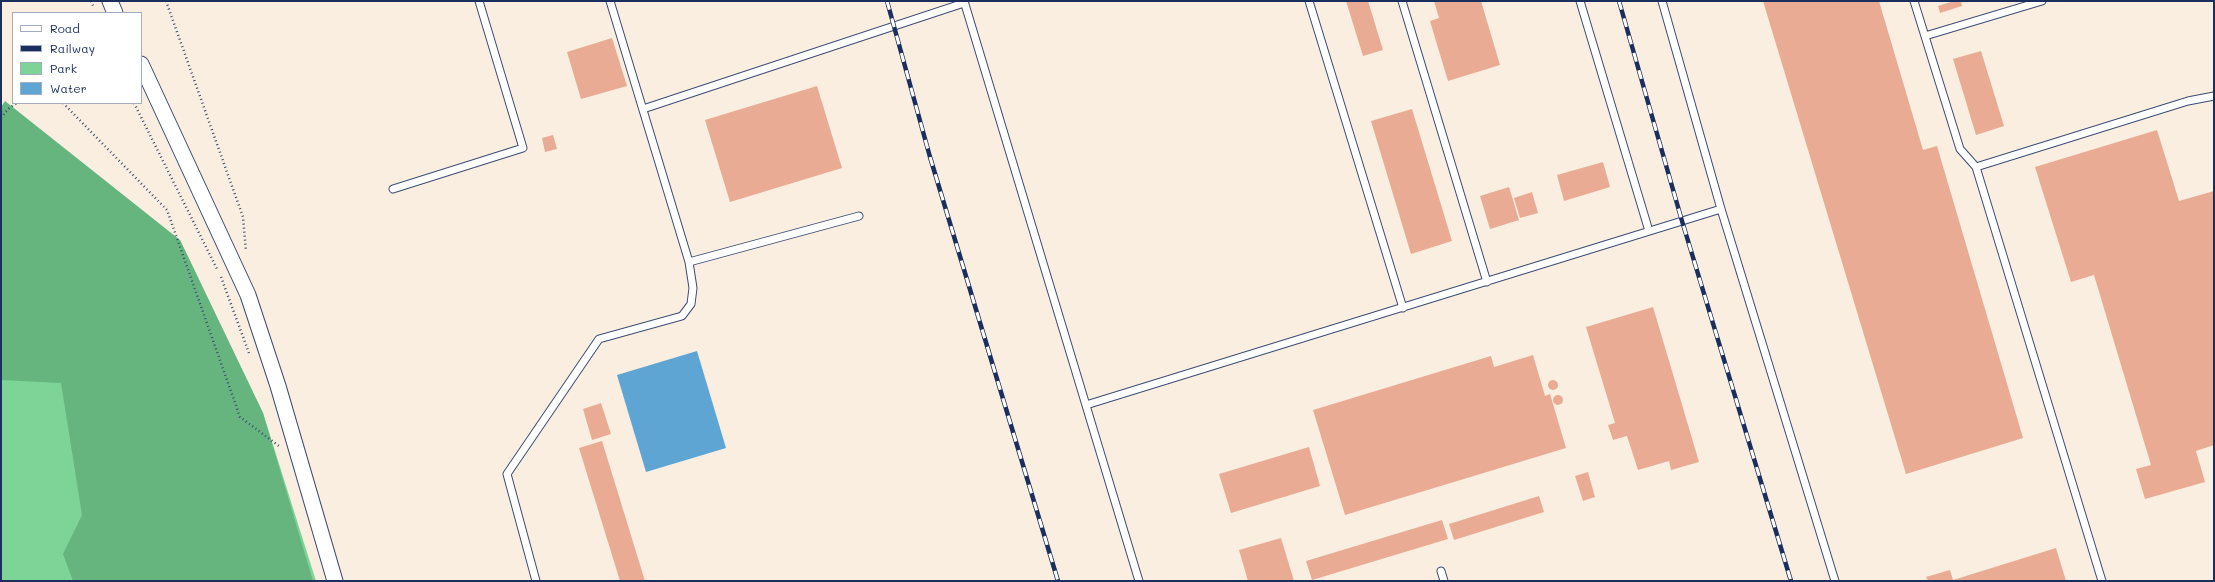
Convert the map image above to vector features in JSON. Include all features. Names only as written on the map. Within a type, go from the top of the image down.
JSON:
[{"type":"street","points":[[110,1],[115,12]]},
{"type":"street","points":[[142,66],[248,295],[278,386],[298,460],[335,581]]},
{"type":"lane","points":[[393,189],[523,148],[479,1]]},
{"type":"lane","points":[[536,581],[507,474],[599,339],[682,316],[691,304],[693,288],[689,262],[610,1]]},
{"type":"lane","points":[[1309,1],[1403,308]]},
{"type":"lane","points":[[1402,1],[1487,282]]},
{"type":"lane","points":[[1580,1],[1649,231]]},
{"type":"lane","points":[[1662,1],[1721,209],[1835,581]]},
{"type":"lane","points":[[1914,1],[1960,149],[1976,167],[2102,581]]},
{"type":"lane","points":[[1924,36],[2042,1]]},
{"type":"lane","points":[[643,109],[964,2],[1139,581]]},
{"type":"lane","points":[[1976,167],[2188,101],[2214,96]]},
{"type":"lane","points":[[1086,405],[1721,209]]},
{"type":"lane","points":[[689,262],[859,216]]},
{"type":"lane","points":[[1441,571],[1444,581]]},
{"type":"path","points":[[166,1],[243,217],[246,256]]},
{"type":"path","points":[[1,118],[8,109],[16,104]]},
{"type":"path","points":[[64,104],[167,210],[240,417],[298,460]]},
{"type":"path","points":[[134,104],[221,277],[250,356]]},
{"type":"green space","points":[[5,101],[180,240],[263,413],[313,581],[73,581],[63,554],[82,515],[61,383],[1,380],[1,107]]},
{"type":"green space","points":[[1,207],[180,240],[263,413],[316,581],[1,581]]},
{"type":"water","points":[[697,351],[726,448],[646,472],[617,375]]},
{"type":"building","points":[[1346,1],[1368,1],[1383,50],[1363,56]]},
{"type":"building","points":[[1434,1],[1481,1],[1500,65],[1448,81],[1430,21],[1439,18]]},
{"type":"building","points":[[1763,1],[1879,1],[1923,150],[1937,146],[2023,438],[1906,474]]},
{"type":"building","points":[[1954,1],[1961,1],[1962,6],[1940,13],[1938,6]]},
{"type":"building","points":[[612,38],[627,86],[581,99],[567,52]]},
{"type":"building","points":[[1981,51],[2004,126],[1976,135],[1953,59]]},
{"type":"building","points":[[817,86],[842,168],[730,202],[705,120]]},
{"type":"building","points":[[1412,109],[1452,241],[1411,254],[1371,121]]},
{"type":"building","points":[[2157,130],[2179,201],[2214,191],[2214,445],[2196,451],[2205,482],[2145,499],[2136,469],[2151,465],[2094,275],[2071,282],[2035,167]]},
{"type":"building","points":[[553,135],[557,149],[545,152],[542,138]]},
{"type":"building","points":[[1603,162],[1610,187],[1564,201],[1557,175]]},
{"type":"building","points":[[1509,187],[1519,220],[1490,229],[1480,196]]},
{"type":"building","points":[[1532,192],[1538,213],[1520,218],[1514,198]]},
{"type":"building","points":[[1653,307],[1699,462],[1671,470],[1669,461],[1638,470],[1627,436],[1613,440],[1608,425],[1615,423],[1586,327]]},
{"type":"building","points":[[1533,355],[1545,396],[1550,394],[1566,448],[1345,515],[1313,410],[1491,356],[1494,367]]},
{"type":"building","points":[[1553,380],[1558,385],[1553,390],[1548,385]]},
{"type":"building","points":[[1556,395],[1560,395],[1563,400],[1560,405],[1556,405],[1553,402],[1553,398]]},
{"type":"building","points":[[601,403],[611,434],[592,440],[583,409]]},
{"type":"building","points":[[602,441],[645,581],[620,581],[579,448]]},
{"type":"building","points":[[1309,447],[1320,486],[1231,513],[1219,474]]},
{"type":"building","points":[[1588,472],[1595,497],[1583,501],[1575,476]]},
{"type":"building","points":[[1539,496],[1544,512],[1454,540],[1449,524]]},
{"type":"building","points":[[1442,520],[1448,539],[1312,580],[1306,561]]},
{"type":"building","points":[[1281,538],[1294,581],[1248,581],[1239,550]]},
{"type":"building","points":[[2056,548],[2066,581],[1928,581],[1926,577],[1950,570],[1953,580]]},
{"type":"railway","points":[[887,1],[930,157],[1058,581]]},
{"type":"railway","points":[[1619,1],[1682,221],[1791,581]]}]
